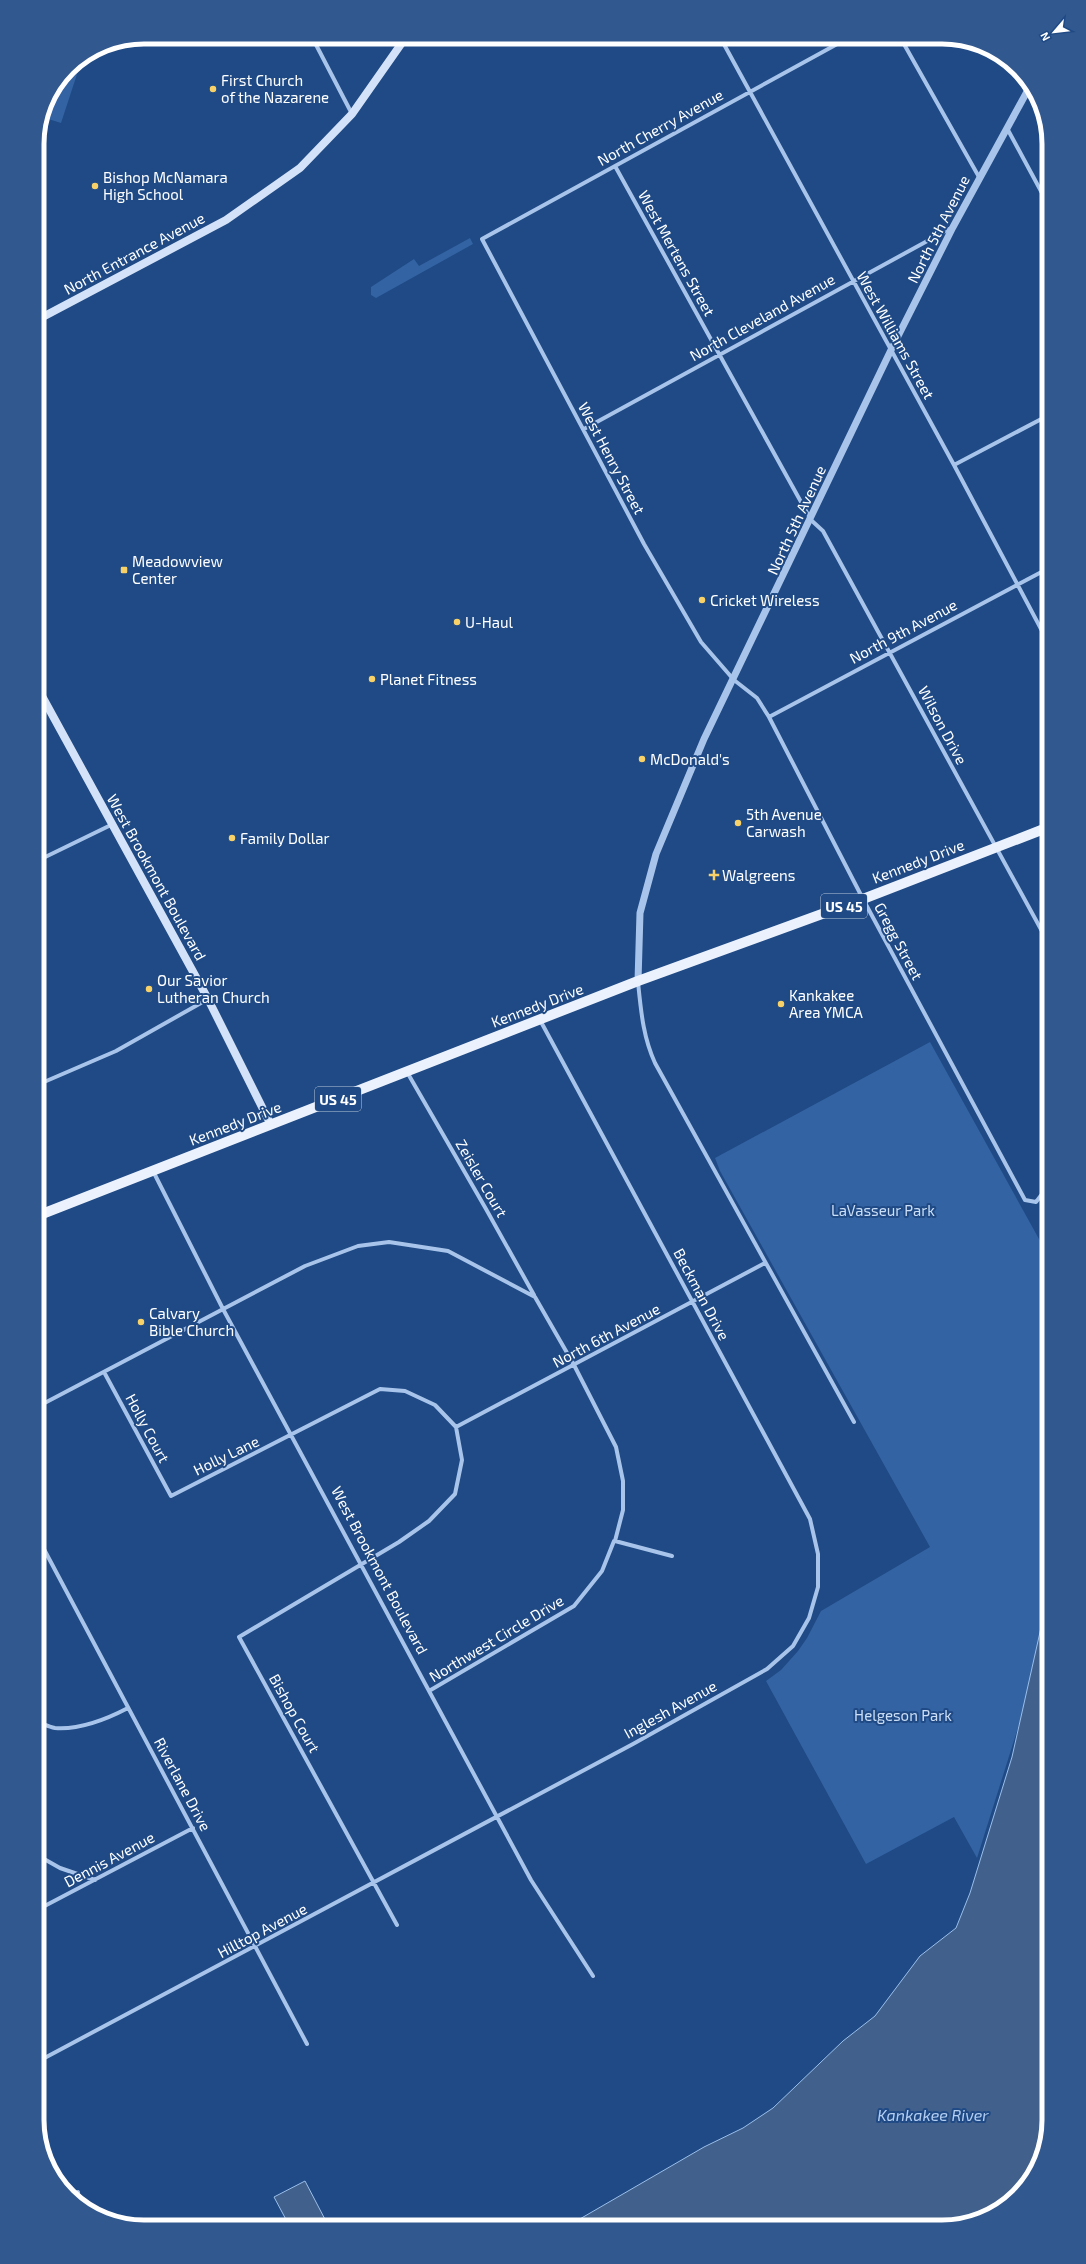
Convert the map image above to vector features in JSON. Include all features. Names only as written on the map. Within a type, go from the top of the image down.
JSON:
[{"type":"main road","name":"North Entrance Avenue","points":[[44,316],[226,220],[300,168],[352,114],[401,44]]},
{"type":"main road","name":"West Brookmont Boulevard","points":[[44,700],[208,999],[271,1125]]},
{"type":"main road","name":"Kennedy Drive","points":[[44,1213],[638,981],[863,899],[1042,830]]},
{"type":"street","points":[[316,44],[352,114]]},
{"type":"street","name":"West Williams Street","points":[[724,44],[852,281],[954,465],[1042,631]]},
{"type":"street","name":"North Cherry Avenue","points":[[482,239],[837,44]]},
{"type":"street","points":[[904,44],[979,177]]},
{"type":"street","name":"North 5th Avenue","points":[[638,981],[640,913],[656,854],[704,739],[811,520],[891,350],[979,177],[1008,130],[1027,92]]},
{"type":"street","points":[[1008,130],[1042,193]]},
{"type":"street","name":"West Mertens Street","points":[[615,166],[718,355],[811,520]]},
{"type":"street","name":"North Cleveland Avenue","points":[[584,429],[953,227]]},
{"type":"street","name":"West Henry Street","points":[[482,239],[644,544],[701,642],[734,680]]},
{"type":"street","points":[[954,465],[1042,419]]},
{"type":"street","name":"Wilson Drive","points":[[811,520],[823,531],[1042,931]]},
{"type":"street","name":"North 9th Avenue","points":[[769,717],[890,651],[1042,572]]},
{"type":"street","name":"Gregg Street","points":[[734,680],[757,698],[769,717],[863,899],[1025,1200],[1036,1202],[1042,1194]]},
{"type":"street","points":[[44,857],[112,824]]},
{"type":"street","points":[[638,981],[642,1028],[647,1045],[854,1422]]},
{"type":"street","points":[[44,1081],[116,1051],[208,999]]},
{"type":"street","name":"Beckman Drive","points":[[540,1020],[694,1302],[810,1519],[818,1554],[818,1587]]},
{"type":"street","name":"Zeisler Court","points":[[407,1072],[574,1366]]},
{"type":"street","name":"West Brookmont Boulevard","points":[[153,1171],[223,1309],[531,1880],[593,1976]]},
{"type":"street","points":[[44,1403],[305,1266],[358,1246],[389,1242],[448,1251],[534,1297]]},
{"type":"street","name":"North 6th Avenue","points":[[456,1427],[694,1302],[765,1262]]},
{"type":"street","name":"Northwest Circle Drive","points":[[429,1691],[574,1606],[602,1571],[615,1541],[623,1510],[623,1481],[616,1448],[574,1366]]},
{"type":"street","name":"Holly Court","points":[[104,1372],[171,1496]]},
{"type":"street","name":"Holly Lane","points":[[171,1496],[292,1436],[380,1389],[405,1390],[435,1405],[456,1427]]},
{"type":"street","points":[[360,1564],[398,1542],[429,1521],[455,1494],[462,1460],[456,1427]]},
{"type":"street","points":[[615,1541],[672,1556]]},
{"type":"street","name":"Riverlane Drive","points":[[44,1549],[307,2044]]},
{"type":"street","name":"Bishop Court","points":[[360,1564],[239,1637],[375,1882],[397,1925]]},
{"type":"street","name":"Inglesh Avenue","points":[[497,1816],[633,1744],[766,1669],[792,1646],[809,1618],[818,1587]]},
{"type":"street","points":[[44,1724],[55,1728],[84,1724],[108,1718],[128,1708]]},
{"type":"street","name":"Hilltop Avenue","points":[[44,2058],[256,1947],[497,1816]]},
{"type":"street","name":"Dennis Avenue","points":[[44,1906],[193,1828]]},
{"type":"street","points":[[44,1859],[60,1868],[95,1880]]},
{"type":"green space","points":[[79,68],[61,123],[47,118],[57,94],[69,78]]},
{"type":"green space","points":[[470,238],[473,244],[376,298],[371,295],[371,287],[414,259],[419,266]]},
{"type":"green space","name":"LaVasseur Park","points":[[930,1042],[1042,1244],[1042,1628],[1022,1715],[977,1858],[954,1817],[866,1864],[766,1681],[781,1670],[798,1651],[807,1638],[821,1611],[930,1547],[720,1171],[715,1158]]},
{"type":"water","name":"Kankakee River","points":[[1042,1623],[1042,2120],[1039,2146],[1032,2164],[1017,2186],[992,2207],[968,2217],[955,2219],[578,2220],[704,2147],[743,2128],[773,2108],[843,2041],[875,2016],[920,1956],[956,1928],[970,1893],[1012,1757]]},
{"type":"water","points":[[305,2181],[325,2220],[286,2220],[274,2197]]},
{"type":"place","name":"First Church of the Nazarene","points":[[213,89]]},
{"type":"place","name":"Bishop McNamara High School","points":[[95,186]]},
{"type":"place","name":"Meadowview Center","points":[[124,570]]},
{"type":"place","name":"Cricket Wireless","points":[[702,600]]},
{"type":"place","name":"U-Haul","points":[[457,622]]},
{"type":"place","name":"Planet Fitness","points":[[372,679]]},
{"type":"place","name":"McDonald's","points":[[642,759]]},
{"type":"place","name":"5th Avenue Carwash","points":[[738,823]]},
{"type":"place","name":"Family Dollar","points":[[232,838]]},
{"type":"place","name":"Walgreens","points":[[714,875]]},
{"type":"place","name":"Our Savior Lutheran Church","points":[[149,989]]},
{"type":"place","name":"Kankakee Area YMCA","points":[[781,1004]]},
{"type":"place","name":"Calvary Bible Church","points":[[141,1322]]},
{"type":"park label","name":"Helgeson Park","points":[[903,1715]]}]
